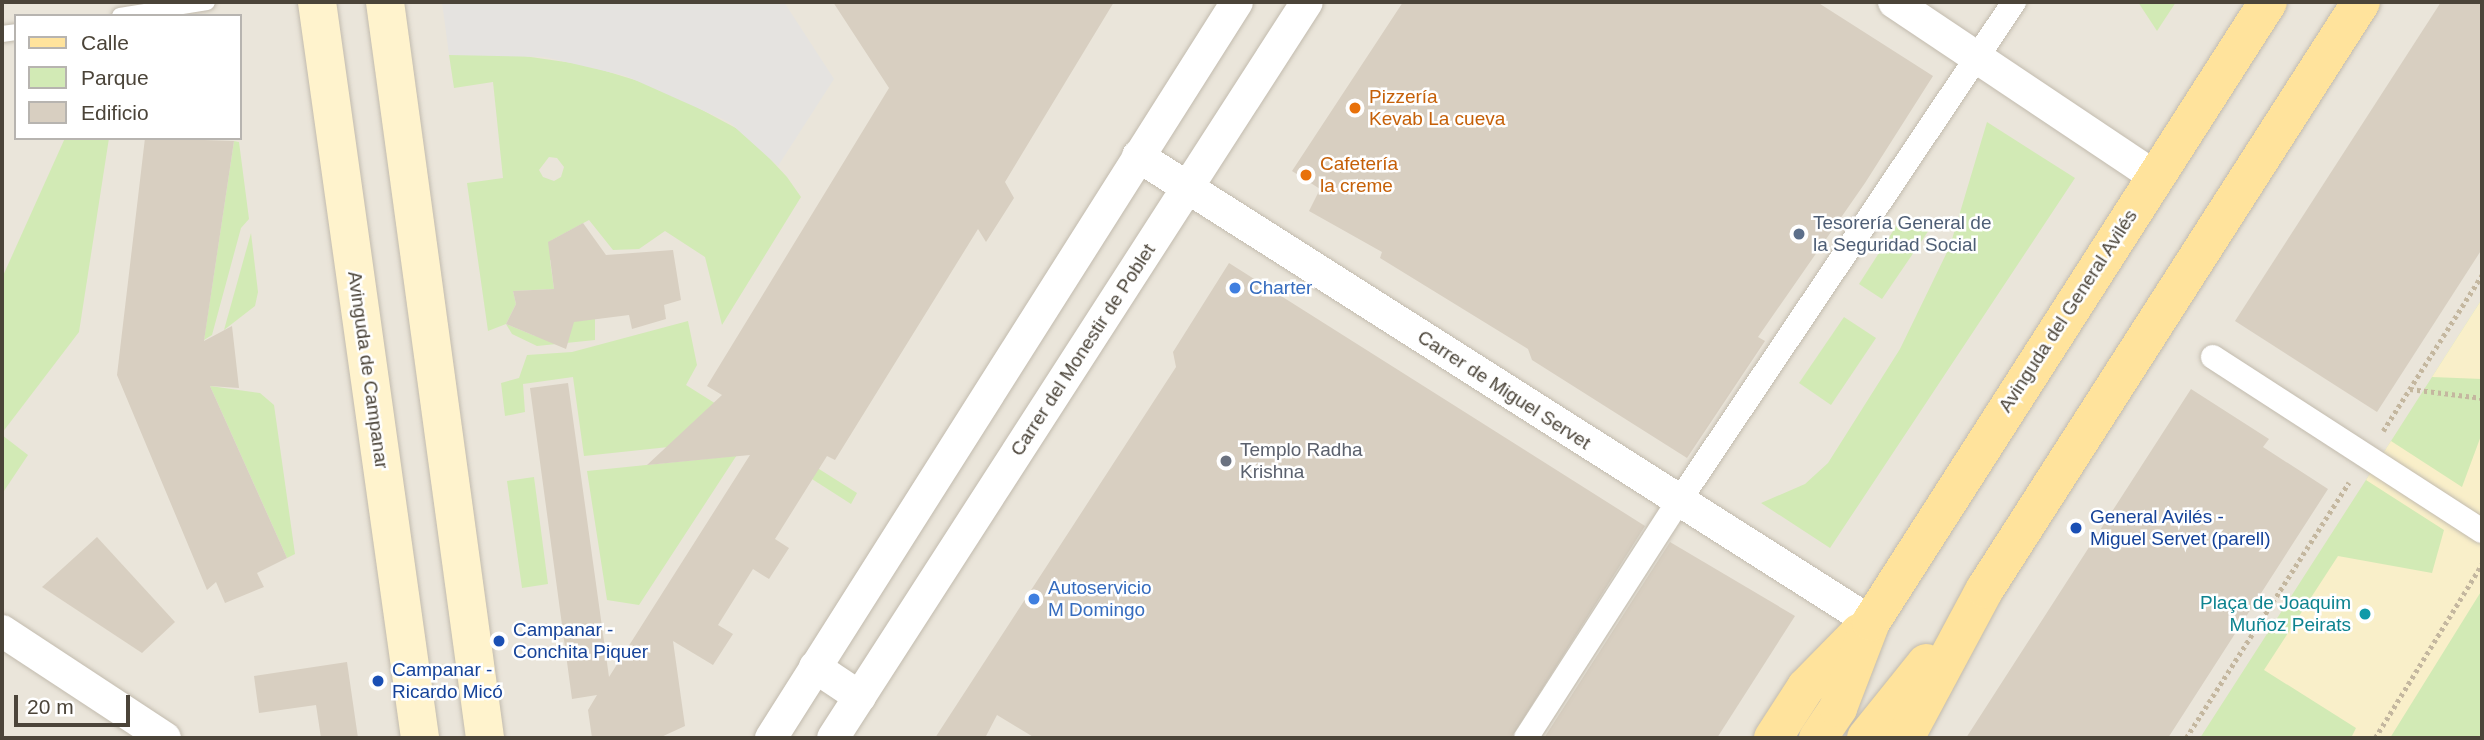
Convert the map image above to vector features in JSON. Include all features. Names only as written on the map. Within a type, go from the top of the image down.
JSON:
[{"type":"main road","name":"Avinguda de Campanar","points":[[317,2],[420,738]]},
{"type":"main road","points":[[385,2],[485,738]]},
{"type":"main road","name":"Avinguda del General Avilés","points":[[1773,738],[1806,688],[1871,621],[2268,2]]},
{"type":"main road","points":[[1905,738],[1985,589],[2361,2]]},
{"type":"main road","points":[[1866,738],[1985,589]]},
{"type":"main road","name":"Avinguda del General Avilés","points":[[1818,738],[1838,708],[1871,621]]},
{"type":"street","points":[[771,738],[1237,2]]},
{"type":"street","name":"Carrer del Monestir de Poblet","points":[[833,738],[1307,2]]},
{"type":"street","points":[[1894,2],[2154,176]]},
{"type":"street","points":[[1526,738],[1679,501],[2014,2]]},
{"type":"street","name":"Carrer de Miguel Servet","points":[[1138,156],[1871,621]]},
{"type":"street","points":[[2213,357],[2482,531]]},
{"type":"street","points":[[2,631],[164,738]]},
{"type":"street","points":[[815,667],[860,697]]},
{"type":"lane","points":[[132,14],[207,2]]},
{"type":"path","points":[[2186,738],[2482,275]]},
{"type":"path","points":[[2409,389],[2482,398]]},
{"type":"path","points":[[2375,738],[2482,564]]},
{"type":"shaded area","points":[[2,2],[2482,2],[2482,738],[2,738]]},
{"type":"shaded area","points":[[442,2],[784,2],[834,79],[778,166],[729,122],[626,76],[545,57],[449,55]]},
{"type":"green space","points":[[2138,2],[2176,2],[2157,31]]},
{"type":"green space","points":[[510,54],[586,65],[661,88],[747,134],[787,177],[801,197],[722,325],[705,257],[665,231],[639,249],[613,250],[589,220],[552,240],[565,256],[550,260],[554,289],[513,291],[516,304],[506,324],[488,331],[467,183],[503,178],[493,82],[454,88],[449,55]],"holes":[[[549,157],[557,158],[564,167],[561,177],[554,181],[543,177],[539,170]]]},
{"type":"green space","points":[[1987,122],[2075,178],[1830,548],[1761,503],[1805,484],[1828,463],[1900,349],[1950,246]]},
{"type":"green space","points":[[64,140],[109,140],[79,332],[2,433],[2,278]]},
{"type":"green space","points":[[234,141],[239,142],[249,219],[241,228],[212,335],[204,340]]},
{"type":"green space","points":[[1904,214],[1929,230],[1882,299],[1859,284]]},
{"type":"green space","points":[[251,233],[258,292],[255,306],[224,330]]},
{"type":"green space","name":"Plaça de Joaquim Muñoz Peirats","points":[[2482,299],[2482,738],[2200,738],[2391,441]]},
{"type":"green space","points":[[595,311],[595,340],[537,346],[512,334],[506,324],[535,336],[576,315]]},
{"type":"green space","points":[[1844,317],[1876,338],[1831,405],[1799,383]]},
{"type":"green space","points":[[688,321],[697,365],[686,385],[857,493],[851,504],[748,438],[639,605],[607,600],[587,471],[725,457],[678,446],[584,456],[573,377],[523,384],[525,412],[505,416],[501,383],[519,378],[527,355],[572,352]]},
{"type":"green space","points":[[210,386],[260,393],[274,405],[295,554],[287,558]]},
{"type":"green space","points":[[2,435],[28,455],[2,494]]},
{"type":"green space","points":[[534,477],[548,584],[522,588],[507,481]]},
{"type":"sand","points":[[2482,299],[2482,379],[2432,377]]},
{"type":"sand","points":[[2482,433],[2482,590],[2390,738],[2351,738],[2356,728],[2264,670],[2338,556],[2432,573],[2444,530],[2366,480],[2391,441],[2462,487]]},
{"type":"building","points":[[833,2],[1114,2],[1005,182],[1014,198],[986,242],[978,229],[835,460],[827,456],[775,539],[789,548],[769,579],[753,569],[718,625],[733,634],[713,665],[673,641],[685,726],[659,738],[592,738],[588,710],[597,695],[572,699],[530,388],[568,383],[609,677],[750,455],[647,465],[722,395],[707,386],[889,88]]},
{"type":"building","points":[[1403,2],[1817,2],[1933,76],[1865,183],[1758,337],[1765,341],[1687,458],[1532,360],[1528,349],[1380,258],[1382,252],[1309,211],[1320,189],[1292,171]]},
{"type":"building","points":[[2441,2],[2482,2],[2482,249],[2377,412],[2235,321]]},
{"type":"building","points":[[145,140],[234,141],[204,341],[232,326],[239,388],[210,386],[287,558],[257,573],[264,587],[225,603],[216,582],[207,590],[117,375]]},
{"type":"building","points":[[583,223],[606,255],[673,250],[681,300],[664,305],[666,319],[632,329],[629,315],[574,322],[566,349],[506,324],[516,304],[513,291],[554,289],[548,242]]},
{"type":"building","points":[[1229,263],[1645,526],[1511,738],[1035,738],[997,715],[985,738],[935,738],[1176,367],[1173,352]]},
{"type":"building","points":[[2191,389],[2269,439],[2263,447],[2328,489],[2168,738],[1966,738]]},
{"type":"building","points":[[97,537],[175,622],[142,653],[42,587]]},
{"type":"building","points":[[1670,542],[1795,616],[1717,738],[1544,738]]},
{"type":"building","points":[[347,662],[358,738],[321,738],[316,705],[259,713],[254,676]]},
{"type":"place","name":"Pizzería Kevab La cueva","points":[[1355,108]]},
{"type":"place","name":"Cafetería la creme","points":[[1306,175]]},
{"type":"place","name":"Tesorería General de la Seguridad Social","points":[[1799,234]]},
{"type":"place","name":"Charter","points":[[1235,288]]},
{"type":"place","name":"Templo Radha Krishna","points":[[1226,461]]},
{"type":"place","name":"General Avilés - Miguel Servet (parell)","points":[[2076,528]]},
{"type":"place","name":"Autoservicio M Domingo","points":[[1034,599]]},
{"type":"place","name":"Plaça de Joaquim Muñoz Peirats","points":[[2365,614]]},
{"type":"place","name":"Campanar - Conchita Piquer","points":[[499,641]]},
{"type":"place","name":"Campanar - Ricardo Micó","points":[[378,681]]}]
